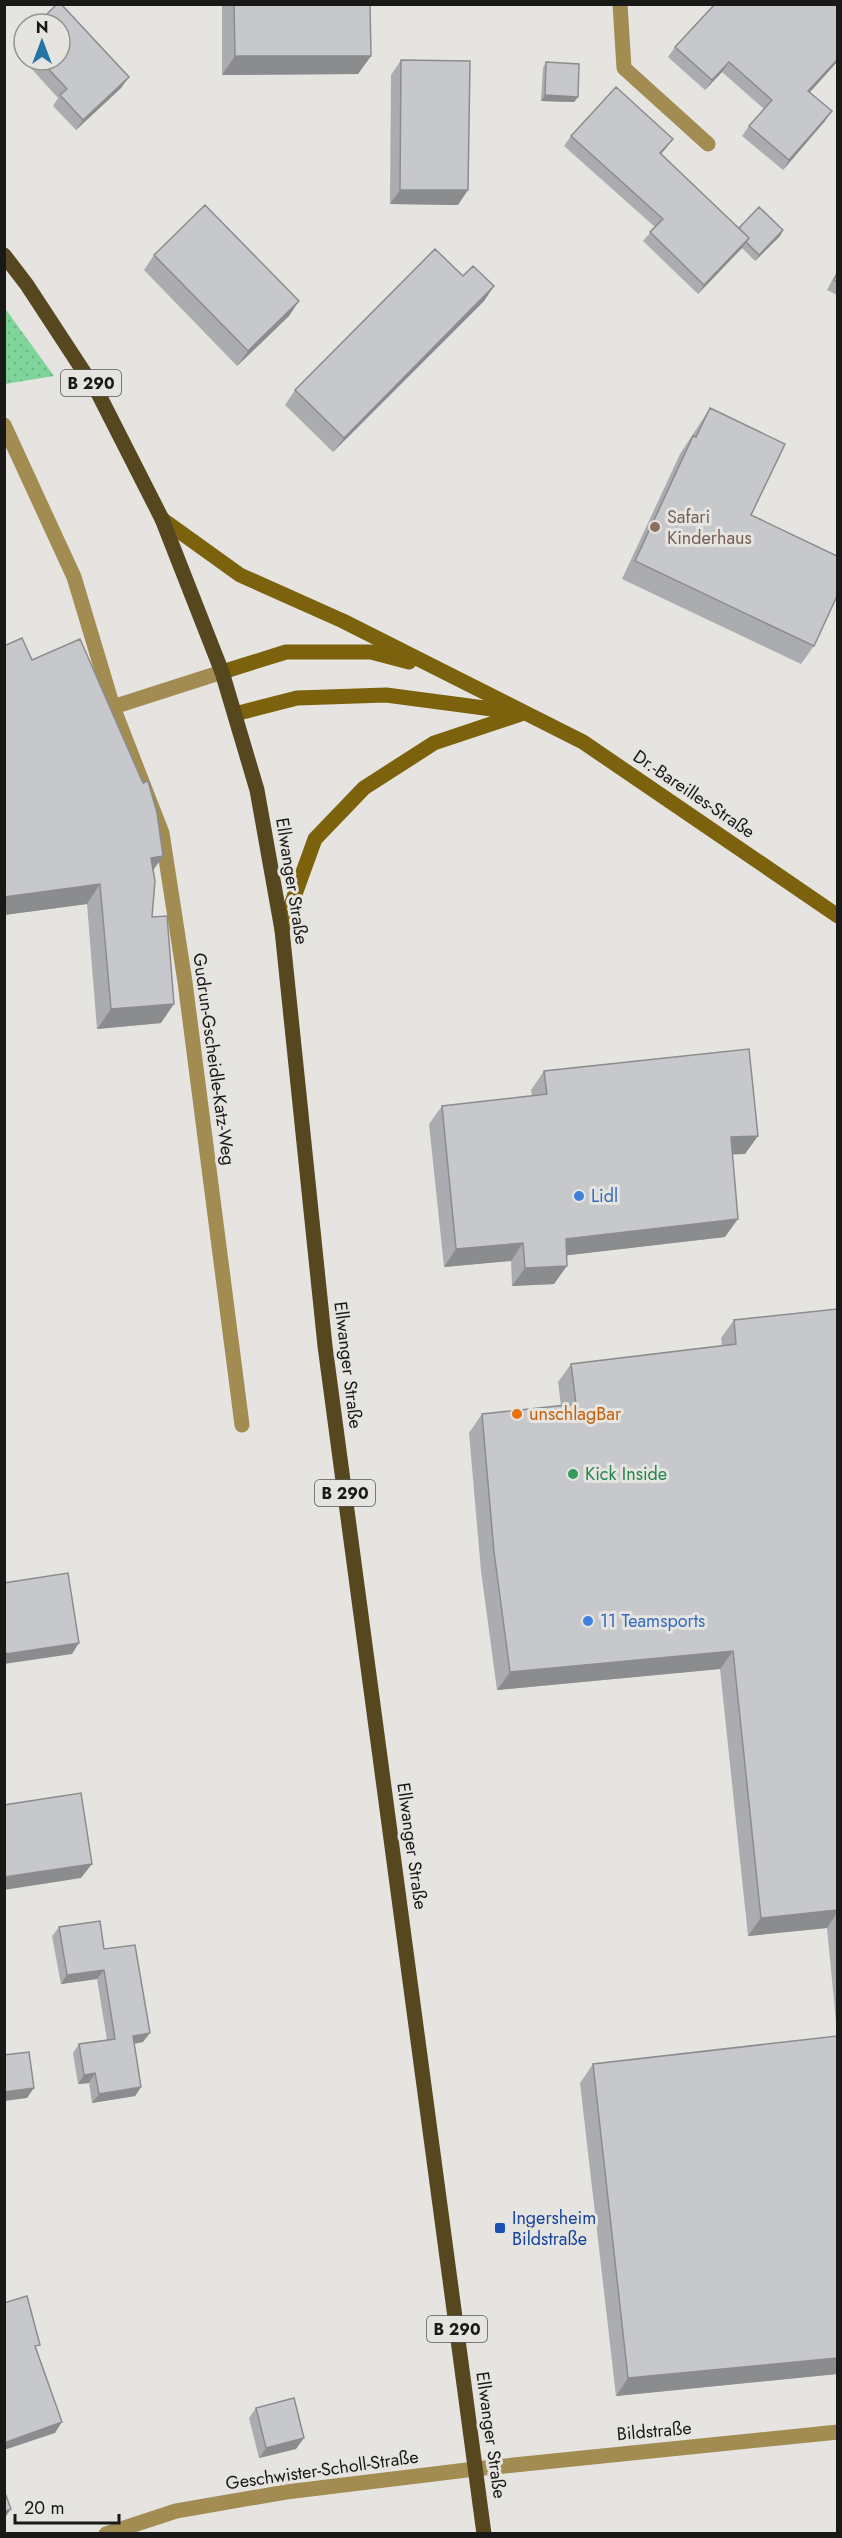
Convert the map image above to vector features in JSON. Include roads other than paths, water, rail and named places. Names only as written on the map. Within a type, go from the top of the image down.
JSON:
[{"type":"main road","name":"Ellwanger Straße","points":[[4,255],[27,285],[99,394],[162,519],[222,672],[257,790],[282,930],[325,1346],[484,2534]]},
{"type":"main road","name":"Dr.-Bareilles-Straße","points":[[162,519],[240,575],[343,621],[583,742],[837,916]]},
{"type":"main road","name":"Dr.-Bareilles-Straße","points":[[222,672],[286,652],[370,652],[441,671]]},
{"type":"main road","name":"Dr.-Bareilles-Straße","points":[[235,714],[297,698],[386,695],[524,713]]},
{"type":"main road","points":[[282,930],[315,839],[364,788],[434,744],[524,713]]},
{"type":"street","points":[[620,4],[624,68],[708,144]]},
{"type":"street","name":"Gudrun-Gscheidle-Katz-Weg","points":[[4,425],[74,577],[113,707],[162,833],[184,982],[242,1425]]},
{"type":"street","points":[[113,707],[222,672]]},
{"type":"street","name":"Bildstraße","points":[[475,2469],[837,2432]]},
{"type":"street","name":"Geschwister-Scholl-Straße","points":[[106,2534],[176,2511],[286,2492],[475,2469]]},
{"type":"place","name":"Safari Kinderhaus","points":[[655,527]]},
{"type":"place","name":"Lidl","points":[[579,1196]]},
{"type":"place","name":"unschlagBar","points":[[517,1414]]},
{"type":"place","name":"Kick Inside","points":[[573,1474]]},
{"type":"place","name":"11 Teamsports","points":[[588,1621]]},
{"type":"place","name":"Ingersheim Bildstraße","points":[[500,2228]]}]
